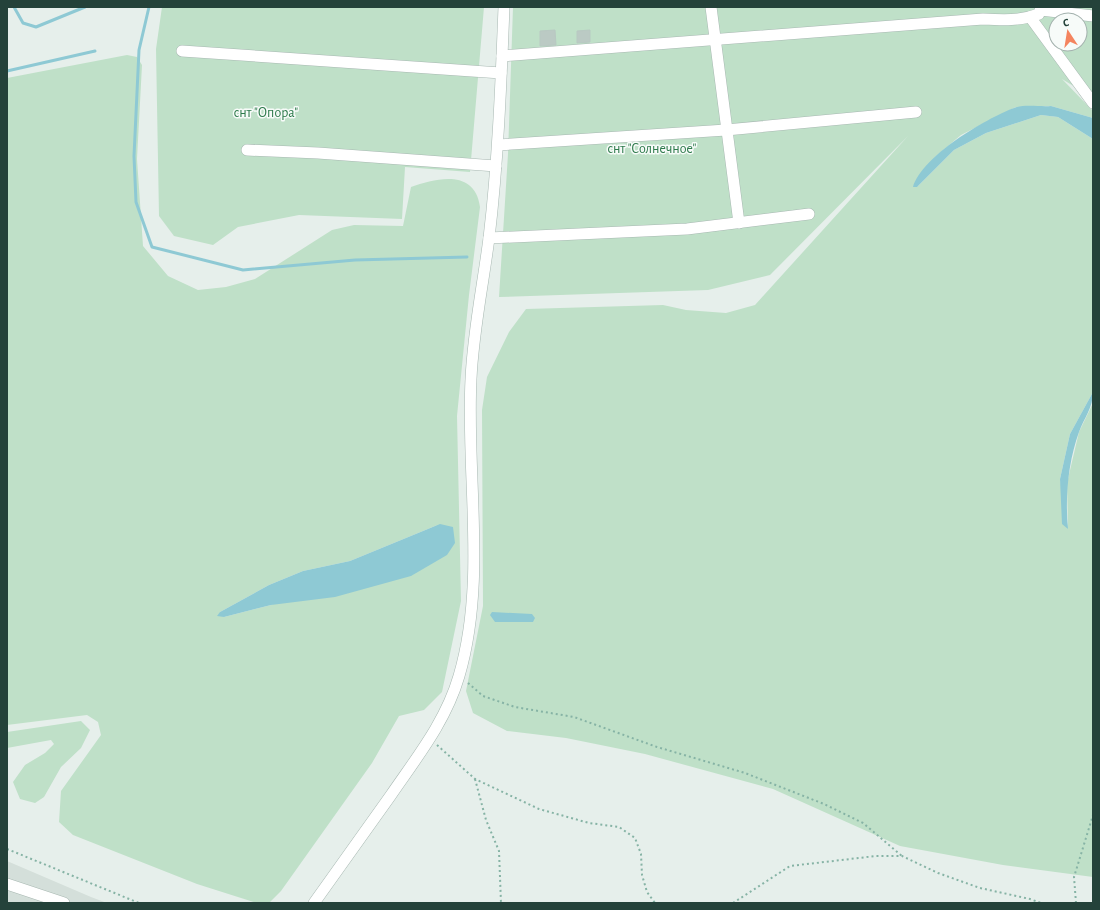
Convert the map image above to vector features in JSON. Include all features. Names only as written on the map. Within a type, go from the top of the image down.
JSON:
[{"type":"street","points":[[314,903],[430,739],[447,709],[459,676],[469,624],[473,576],[473,508],[469,424],[471,376],[489,238],[498,145],[504,7]]},
{"type":"street","points":[[711,7],[714,41],[739,224]]},
{"type":"street","points":[[502,56],[714,41],[983,19],[1014,20],[1039,14],[1041,8],[1093,16]]},
{"type":"street","points":[[1030,17],[1093,103]]},
{"type":"street","points":[[182,51],[501,73]]},
{"type":"street","points":[[498,145],[726,130],[916,112]]},
{"type":"street","points":[[247,150],[318,153],[496,166]]},
{"type":"street","points":[[489,238],[687,229],[739,224],[809,214]]},
{"type":"street","points":[[7,884],[64,903]]},
{"type":"path","points":[[459,676],[483,696],[515,707],[574,717],[657,747],[745,773],[824,804],[863,823],[902,856],[938,873],[980,888],[1030,899],[1041,903]]},
{"type":"path","points":[[430,739],[475,779],[539,809],[589,823],[619,827],[635,838],[641,854],[642,874],[647,892],[655,903]]},
{"type":"path","points":[[475,779],[486,820],[499,851],[501,903]]},
{"type":"path","points":[[1076,903],[1074,877],[1093,815]]},
{"type":"path","points":[[7,849],[139,903]]},
{"type":"path","points":[[732,903],[790,866],[876,856],[902,856]]},
{"type":"shaded area","points":[[7,861],[91,897],[107,903],[7,903]]},
{"type":"green space","name":"снт \"Опора\"","points":[[162,7],[484,7],[470,172],[405,167],[402,219],[299,215],[238,227],[213,245],[174,236],[159,216],[156,49]]},
{"type":"green space","name":"снт \"Солнечное\"","points":[[513,7],[1093,7],[1093,98],[1062,79],[1093,111],[1093,118],[1051,106],[1016,107],[961,135],[935,157],[917,187],[954,150],[986,133],[1041,115],[1058,117],[1093,139],[1093,392],[1070,434],[1060,479],[1068,529],[1067,483],[1079,432],[1093,403],[1093,877],[1003,865],[900,846],[773,789],[645,754],[566,738],[507,731],[473,713],[466,691],[483,606],[482,410],[487,377],[509,332],[526,309],[663,305],[686,310],[726,313],[755,305],[908,136],[770,275],[708,290],[499,297],[508,154]]},
{"type":"green space","points":[[127,55],[137,57],[142,65],[137,159],[143,246],[168,276],[198,290],[226,287],[255,279],[332,230],[354,225],[403,226],[411,187],[432,181],[453,179],[463,182],[471,187],[477,195],[480,207],[469,295],[457,416],[461,601],[442,692],[424,710],[399,716],[372,763],[281,891],[269,903],[257,903],[197,884],[73,835],[59,822],[61,791],[101,735],[98,722],[87,715],[7,725],[7,78]],"holes":[[[440,524],[271,605],[224,617],[220,612],[269,585],[303,571],[350,561]]]},
{"type":"green space","points":[[81,721],[90,730],[81,748],[61,767],[44,797],[35,803],[20,799],[13,782],[25,765],[45,753],[54,744],[51,740],[7,748],[7,732]]},
{"type":"water","points":[[1051,106],[1093,118],[1093,139],[1058,117],[1041,115],[986,133],[954,150],[917,187],[913,187],[919,175],[928,163],[941,151],[987,121],[1018,107]]},
{"type":"water","points":[[1093,392],[1092,403],[1081,427],[1072,455],[1067,493],[1068,529],[1062,524],[1060,479],[1070,434]]},
{"type":"water","points":[[440,524],[453,527],[455,543],[447,555],[411,576],[335,597],[271,605],[224,617],[217,616],[220,612],[269,585],[303,571],[350,561]]},
{"type":"water","points":[[492,612],[532,614],[535,618],[533,622],[495,622],[490,615]]},
{"type":"building","points":[[555,30],[556,45],[540,46],[540,31]]},
{"type":"building","points":[[590,30],[590,42],[577,43],[577,31]]},
{"type":"waterway","points":[[14,7],[23,23],[36,27],[85,7]]},
{"type":"waterway","points":[[149,7],[139,50],[134,156],[136,202],[152,247],[243,270],[355,260],[467,257]]},
{"type":"waterway","points":[[7,71],[95,51]]}]
